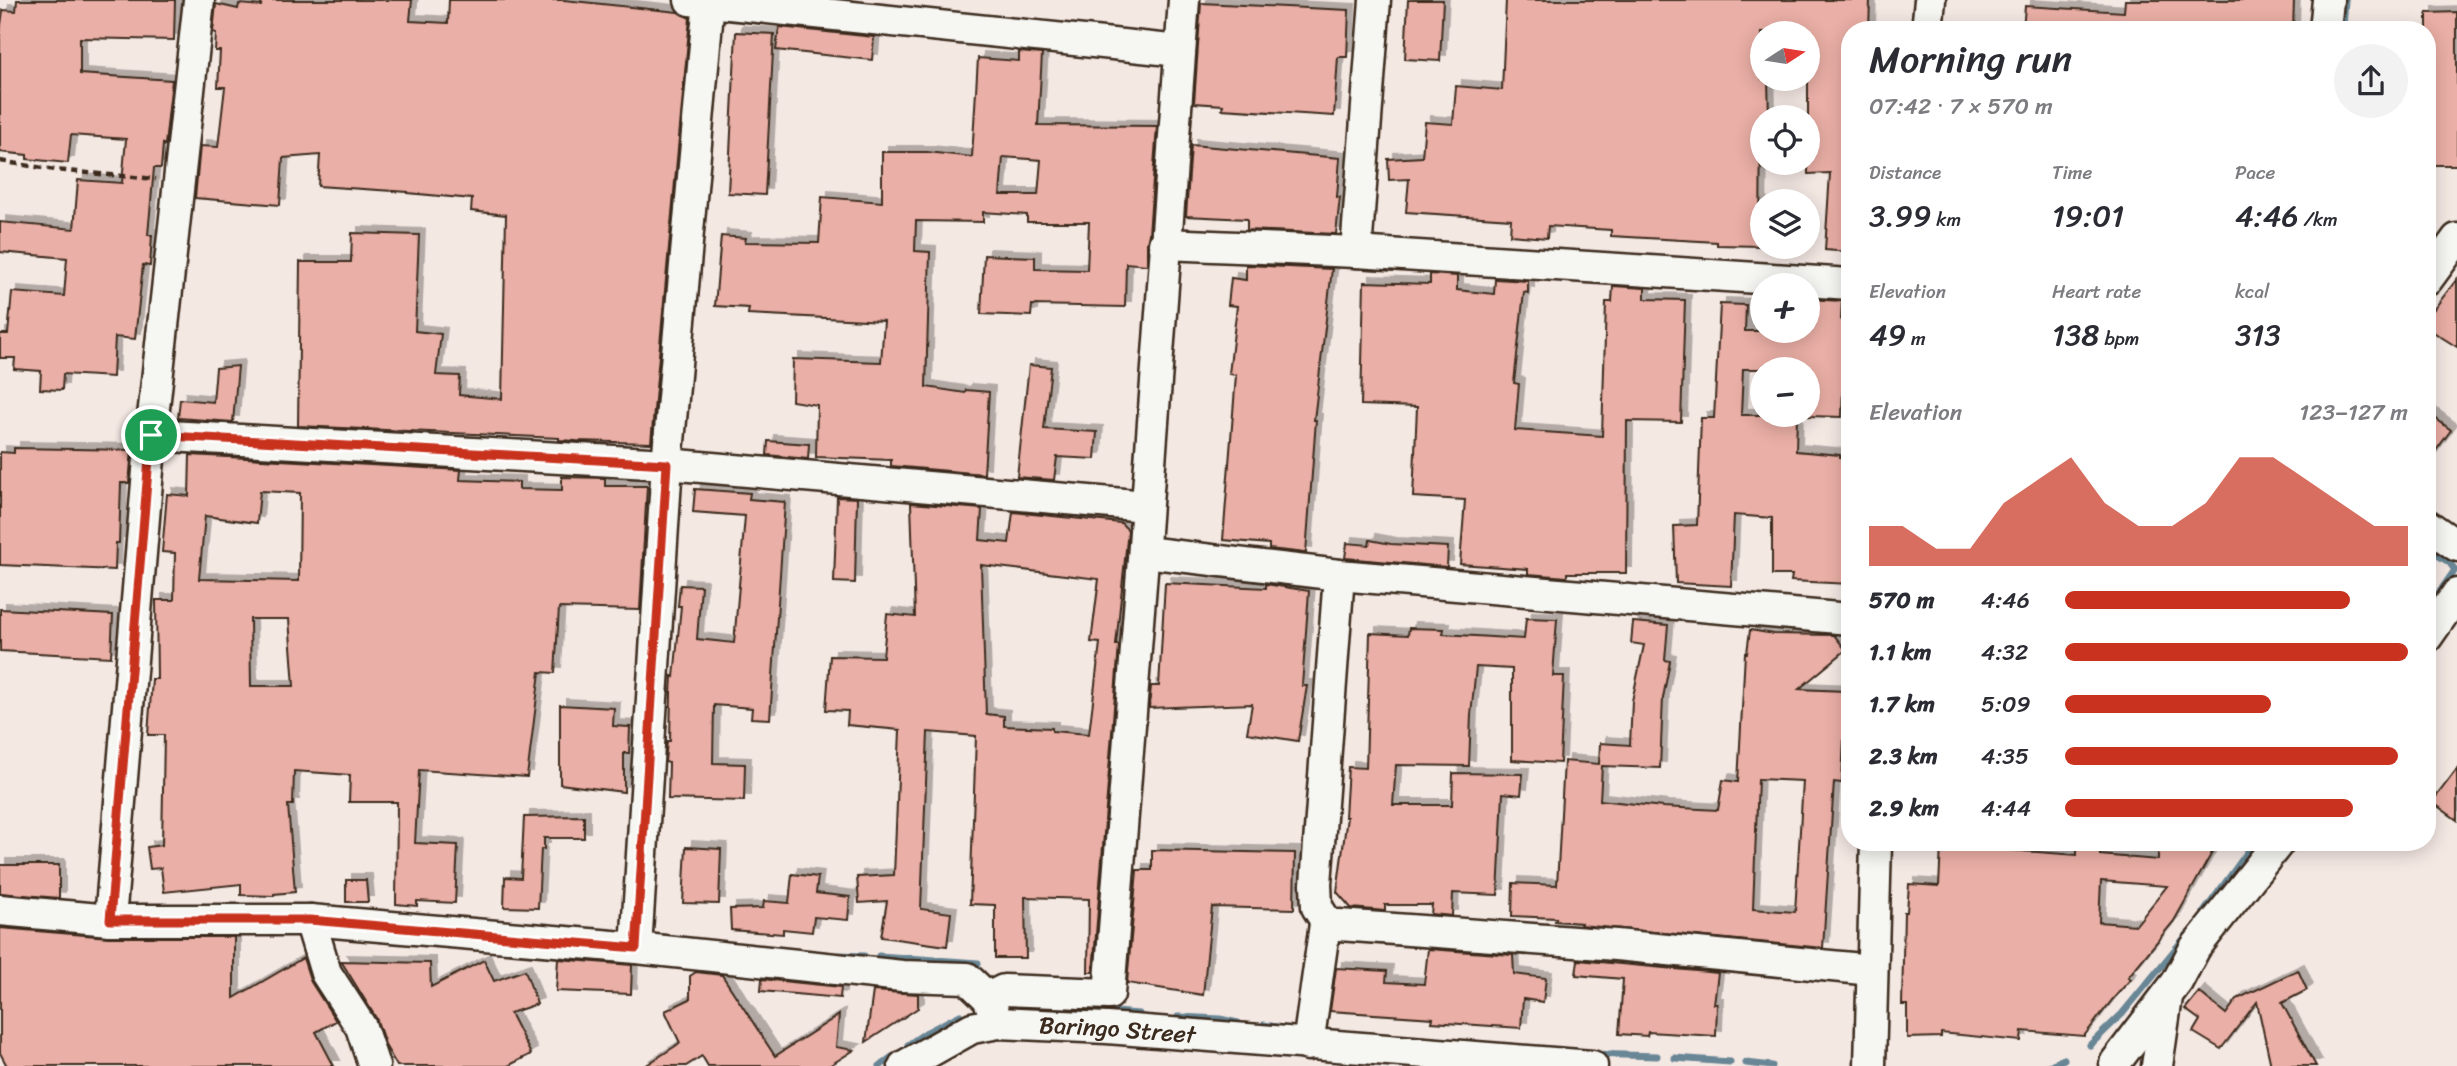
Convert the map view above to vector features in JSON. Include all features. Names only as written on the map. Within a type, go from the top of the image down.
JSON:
[{"type":"street","points":[[110,920],[151,435],[199,0]]},
{"type":"street","points":[[0,910],[110,920],[310,920],[636,948],[902,976],[967,978],[993,1011],[1004,990],[1109,994],[1145,552],[1164,244],[1184,0]]},
{"type":"street","points":[[1356,252],[1375,0]]},
{"type":"street","points":[[1928,21],[1930,0]]},
{"type":"street","points":[[2326,21],[2328,0]]},
{"type":"street","points":[[636,948],[667,464],[703,1],[1180,51]]},
{"type":"street","points":[[2436,268],[2457,239]]},
{"type":"street","points":[[1164,244],[1356,252],[1841,283]]},
{"type":"street","points":[[151,435],[667,464],[1146,506]]},
{"type":"street","points":[[2436,531],[2457,546]]},
{"type":"street","points":[[1145,552],[1339,575],[1841,618]]},
{"type":"street","points":[[1308,1045],[1325,924],[1317,907],[1316,884],[1339,575]]},
{"type":"street","points":[[2436,624],[2457,594]]},
{"type":"street","points":[[1870,1066],[1876,851]]},
{"type":"street","points":[[2118,1065],[2177,982],[2195,948],[2272,851]]},
{"type":"street","points":[[310,920],[326,973],[361,1027],[374,1066]]},
{"type":"street","points":[[1325,924],[1616,945],[1872,970]]},
{"type":"street","points":[[2157,1066],[2168,993]]},
{"type":"street","name":"Baringo Street","points":[[904,1066],[972,1028],[993,1011],[1107,1028],[1592,1066]]},
{"type":"path","points":[[0,162],[55,170],[179,181]]},
{"type":"building","points":[[17,0],[175,0],[174,40],[80,38],[80,74],[172,80],[161,168],[154,168],[148,235],[152,235],[150,266],[143,265],[135,339],[115,337],[113,377],[63,374],[62,390],[40,389],[41,371],[14,369],[15,358],[0,358],[0,334],[8,334],[12,292],[64,296],[67,258],[0,252],[0,222],[74,229],[78,180],[122,183],[126,139],[71,135],[68,163],[27,159],[27,155],[0,152],[0,32],[3,10],[16,11]]},
{"type":"building","points":[[262,0],[412,0],[410,21],[448,23],[449,0],[564,0],[678,12],[690,18],[651,443],[298,426],[300,262],[351,262],[352,233],[419,235],[415,331],[441,334],[436,375],[460,376],[459,395],[502,399],[506,215],[471,211],[472,199],[318,186],[320,155],[283,158],[280,205],[195,198],[200,146],[218,147],[225,87],[218,87],[220,51],[215,51],[216,33],[213,32],[216,4],[238,9],[239,4],[261,6]]},
{"type":"building","points":[[1408,0],[1443,0],[1440,61],[1405,59]]},
{"type":"building","points":[[1506,0],[1870,0],[1869,21],[1841,21],[1841,251],[1825,250],[1830,173],[1820,173],[1820,105],[1808,105],[1808,91],[1820,91],[1820,21],[1750,21],[1750,91],[1768,91],[1769,105],[1750,105],[1750,175],[1761,175],[1760,189],[1750,189],[1750,246],[1611,236],[1611,230],[1548,226],[1547,238],[1510,235],[1511,219],[1406,212],[1409,179],[1389,180],[1388,159],[1422,157],[1425,122],[1453,124],[1456,86],[1502,90]]},
{"type":"building","points":[[2125,0],[2294,0],[2293,21],[2024,21],[2025,6],[2124,12]]},
{"type":"building","points":[[1201,3],[1349,10],[1347,57],[1338,57],[1334,116],[1222,109],[1223,105],[1194,103]]},
{"type":"building","points":[[2457,12],[2457,165],[2436,165],[2436,21],[2427,21],[2427,13]]},
{"type":"building","points":[[779,27],[874,37],[872,60],[776,50]]},
{"type":"building","points":[[736,32],[774,34],[765,195],[728,193]]},
{"type":"building","points":[[1019,52],[1042,54],[1038,125],[1157,126],[1147,265],[1126,263],[1125,307],[1032,305],[1031,316],[981,314],[984,255],[1035,257],[1035,269],[1087,270],[1089,222],[1027,222],[1027,215],[983,212],[983,222],[916,221],[915,251],[930,252],[926,387],[965,393],[966,390],[989,392],[984,474],[891,466],[891,460],[816,457],[817,405],[792,401],[793,359],[881,362],[884,321],[748,314],[749,308],[715,306],[721,236],[746,238],[745,242],[819,243],[822,197],[882,202],[882,152],[927,152],[972,157],[978,58],[1019,61]],"holes":[[[1003,157],[1041,160],[1038,195],[1000,195]]]},
{"type":"building","points":[[1191,145],[1340,158],[1336,234],[1247,230],[1247,219],[1186,216]]},
{"type":"building","points":[[1246,265],[1332,269],[1314,420],[1306,553],[1269,549],[1269,544],[1223,540],[1236,375],[1229,374],[1237,306],[1228,305],[1231,278],[1246,280]]},
{"type":"building","points":[[1430,274],[1457,276],[1457,290],[1494,294],[1495,279],[1528,281],[1528,293],[1524,292],[1514,383],[1519,384],[1515,430],[1602,436],[1606,302],[1612,302],[1613,286],[1645,288],[1645,299],[1685,300],[1681,422],[1627,421],[1626,573],[1567,573],[1567,577],[1528,574],[1528,569],[1460,564],[1465,500],[1413,497],[1417,407],[1361,405],[1364,282],[1430,284]]},
{"type":"building","points":[[2457,279],[2457,347],[2436,334],[2436,306]]},
{"type":"building","points":[[1820,300],[1841,301],[1841,417],[1820,416],[1820,357],[1750,357],[1750,369],[1743,369],[1741,415],[1750,415],[1750,427],[1797,427],[1796,451],[1840,455],[1841,584],[1791,581],[1792,575],[1772,575],[1772,518],[1734,515],[1731,586],[1676,583],[1674,526],[1697,525],[1701,418],[1714,418],[1720,304],[1746,305],[1745,331],[1750,331],[1750,343],[1820,343]]},
{"type":"building","points":[[1029,365],[1051,367],[1044,429],[1097,432],[1095,459],[1057,457],[1054,480],[1017,477]]},
{"type":"building","points":[[238,366],[233,422],[178,418],[180,399],[213,402],[216,368]]},
{"type":"building","points":[[2436,419],[2451,430],[2436,451]]},
{"type":"building","points":[[768,441],[809,444],[808,459],[767,455]]},
{"type":"building","points":[[14,448],[132,450],[129,483],[121,483],[119,543],[116,543],[115,570],[0,565],[0,452],[14,453]]},
{"type":"building","points":[[190,455],[461,470],[460,480],[519,482],[519,489],[562,490],[562,477],[605,478],[605,486],[647,486],[640,610],[559,608],[555,673],[540,672],[527,777],[419,770],[415,843],[458,845],[455,903],[417,901],[417,906],[396,904],[397,802],[349,802],[350,775],[294,771],[293,805],[288,805],[295,892],[274,896],[241,895],[241,884],[164,892],[161,868],[150,869],[147,847],[162,845],[164,735],[148,735],[152,679],[157,679],[156,600],[174,600],[175,553],[162,552],[167,494],[189,496]],"holes":[[[260,491],[300,493],[299,581],[199,579],[205,516],[257,523]],[[250,619],[289,619],[294,686],[251,686]]]},
{"type":"building","points":[[695,489],[750,493],[749,499],[785,502],[770,719],[751,718],[752,708],[714,705],[713,763],[745,764],[744,801],[668,799],[669,763],[665,762],[667,741],[670,741],[672,676],[674,677],[681,606],[678,606],[680,585],[701,586],[697,639],[734,643],[745,516],[693,512]]},
{"type":"building","points":[[837,497],[857,498],[855,583],[834,582]]},
{"type":"building","points":[[911,503],[982,509],[980,540],[1009,543],[1013,512],[1121,523],[1128,530],[1116,645],[1119,645],[1093,972],[1088,972],[1089,899],[1025,897],[1026,958],[995,958],[995,905],[970,904],[976,736],[928,732],[921,909],[951,913],[947,946],[881,937],[887,901],[859,903],[857,877],[894,875],[900,730],[847,725],[848,711],[826,710],[830,656],[883,657],[887,614],[915,617]],"holes":[[[981,565],[1099,579],[1091,642],[1100,643],[1089,734],[1052,731],[1052,728],[1004,726],[1004,716],[986,714]]]},
{"type":"building","points":[[1370,540],[1391,544],[1448,547],[1447,567],[1345,558],[1347,543],[1369,545]]},
{"type":"building","points":[[1165,583],[1266,588],[1266,584],[1309,591],[1302,686],[1307,686],[1298,741],[1247,733],[1252,704],[1149,708],[1151,686],[1159,686]]},
{"type":"building","points":[[0,609],[113,615],[111,657],[0,651]]},
{"type":"building","points":[[1526,618],[1557,619],[1553,676],[1564,676],[1560,763],[1512,760],[1512,669],[1476,667],[1469,766],[1396,765],[1393,805],[1452,805],[1453,773],[1523,774],[1521,795],[1503,793],[1498,895],[1453,893],[1452,916],[1431,914],[1432,905],[1385,905],[1385,911],[1351,908],[1337,892],[1347,817],[1348,767],[1366,768],[1370,633],[1408,635],[1409,628],[1444,629],[1443,634],[1524,639]]},
{"type":"building","points":[[1633,622],[1668,625],[1665,660],[1670,661],[1663,698],[1660,768],[1602,766],[1600,800],[1718,810],[1723,780],[1738,782],[1745,653],[1750,630],[1774,634],[1834,635],[1841,644],[1841,654],[1799,689],[1841,691],[1841,783],[1834,782],[1823,948],[1580,925],[1581,923],[1555,921],[1556,918],[1512,916],[1513,883],[1557,885],[1564,761],[1599,764],[1600,743],[1630,745],[1632,701],[1644,645],[1631,643]],"holes":[[[1758,779],[1803,781],[1795,912],[1753,909]]]},
{"type":"building","points":[[560,705],[614,708],[613,726],[630,727],[629,753],[624,753],[624,792],[560,784]]},
{"type":"building","points":[[2457,769],[2457,820],[2436,805],[2436,797]]},
{"type":"building","points":[[584,816],[584,838],[544,838],[538,908],[504,907],[505,877],[521,878],[524,817]]},
{"type":"building","points":[[686,847],[721,849],[719,904],[683,903]]},
{"type":"building","points":[[1152,850],[1295,853],[1294,909],[1212,907],[1203,995],[1127,983],[1137,870],[1152,870]]},
{"type":"building","points":[[1941,851],[2023,851],[2077,855],[2077,851],[2100,851],[2100,855],[2158,860],[2158,851],[2213,851],[2174,921],[2084,1036],[2022,1031],[2021,1041],[1941,1033],[1941,1037],[1907,1038],[1907,1005],[1902,1005],[1904,912],[1907,912],[1909,884],[1939,886]],"holes":[[[2101,881],[2167,886],[2136,925],[2099,922]]]},
{"type":"building","points":[[0,865],[59,865],[59,898],[0,893]]},
{"type":"building","points":[[792,874],[818,877],[816,893],[850,897],[848,920],[814,917],[812,932],[783,929],[783,934],[731,930],[730,909],[763,908],[764,901],[789,903]]},
{"type":"building","points":[[346,880],[366,880],[368,902],[346,902]]},
{"type":"building","points":[[0,928],[109,937],[234,937],[234,998],[303,958],[311,982],[336,1021],[316,1032],[334,1066],[7,1066],[0,1053]]},
{"type":"building","points":[[1428,949],[1513,955],[1514,974],[1546,978],[1543,1002],[1523,999],[1521,1028],[1432,1022],[1433,1018],[1330,1011],[1336,968],[1387,971],[1386,982],[1424,984]]},
{"type":"building","points":[[558,959],[632,965],[631,994],[556,991]]},
{"type":"building","points":[[484,960],[494,981],[525,970],[537,1004],[510,1013],[531,1054],[508,1066],[397,1066],[386,1047],[376,1018],[341,961],[430,963],[431,987]]},
{"type":"building","points":[[1578,960],[1718,973],[1714,1004],[1717,1004],[1716,1036],[1648,1032],[1647,1036],[1619,1034],[1623,979],[1576,975]]},
{"type":"building","points":[[2298,970],[2307,990],[2282,1003],[2316,1066],[2271,1066],[2257,1002],[2221,1049],[2193,1032],[2200,1020],[2185,1009],[2199,992],[2226,1014],[2237,999]]},
{"type":"building","points":[[696,972],[722,975],[775,1056],[839,1015],[836,1047],[854,1050],[829,1066],[708,1066],[702,1056],[686,1066],[645,1066],[680,1043],[665,1011],[690,999],[690,976]]},
{"type":"building","points":[[762,979],[841,987],[840,998],[761,991]]},
{"type":"building","points":[[873,991],[918,994],[918,1008],[866,1042]]},
{"type":"waterway","points":[[2343,21],[2345,0]]},
{"type":"waterway","points":[[2436,554],[2449,562],[2455,570],[2436,597]]},
{"type":"waterway","points":[[2204,912],[2248,851]]},
{"type":"waterway","points":[[2090,1045],[2122,1014],[2187,935]]},
{"type":"waterway","points":[[840,955],[864,956]]},
{"type":"waterway","points":[[879,956],[978,963]]},
{"type":"waterway","points":[[1000,1007],[1030,1005],[1139,1014]]},
{"type":"waterway","points":[[908,1045],[960,1015]]},
{"type":"waterway","points":[[1178,1017],[1220,1019],[1238,1023]]},
{"type":"waterway","points":[[1264,1025],[1283,1028]]},
{"type":"waterway","points":[[1591,1054],[1657,1056]]},
{"type":"waterway","points":[[880,1066],[892,1057]]},
{"type":"waterway","points":[[1675,1058],[1730,1062]]},
{"type":"waterway","points":[[2049,1066],[2064,1059]]},
{"type":"waterway","points":[[1746,1063],[1772,1066]]},
{"type":"route","points":[[151,435],[667,464],[636,948],[310,920],[110,920],[151,435]]}]
